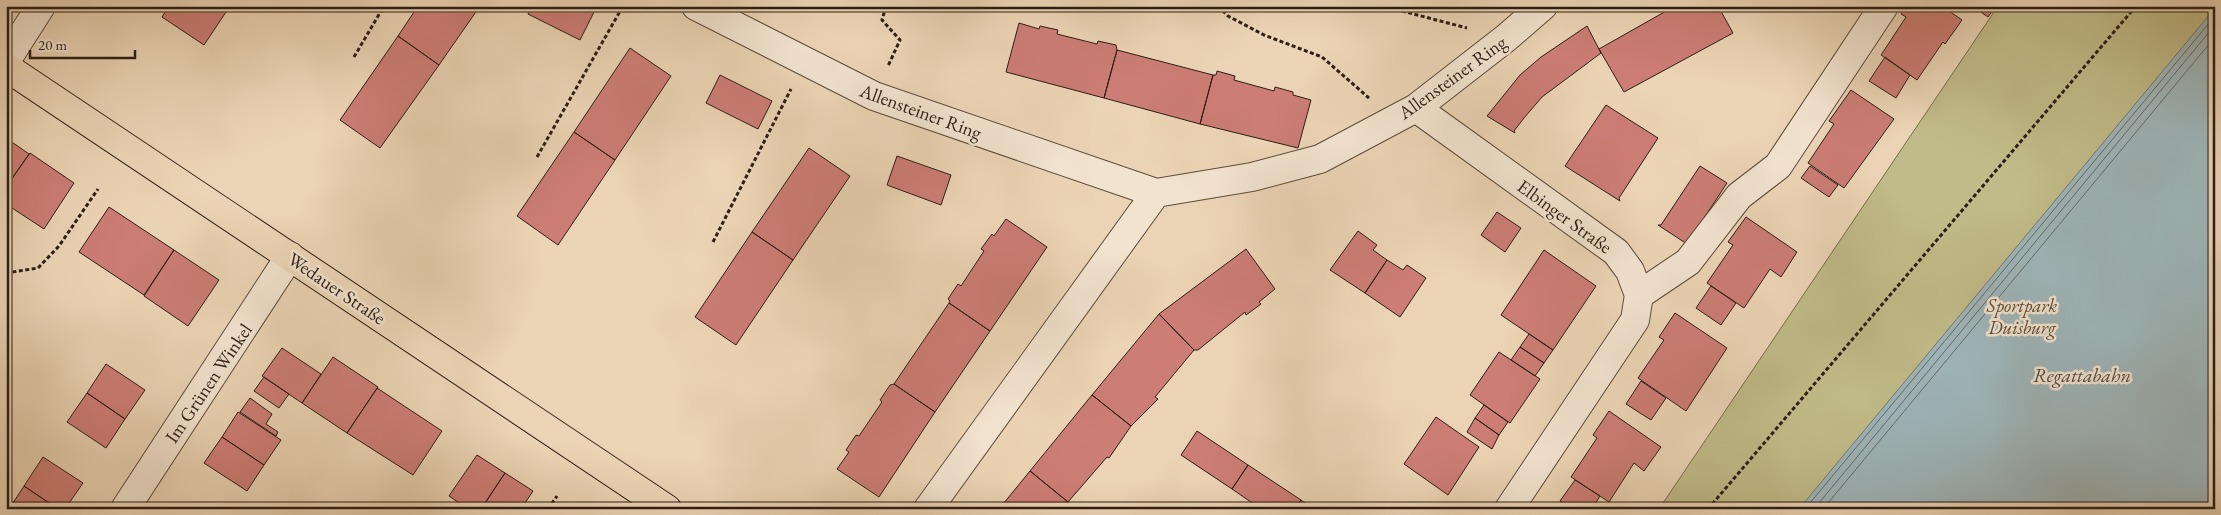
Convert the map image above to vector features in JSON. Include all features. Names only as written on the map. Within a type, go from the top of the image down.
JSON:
[{"type":"main road","name":"Wedauer Straße","points":[[6,67],[668,509]]},
{"type":"street","points":[[6,61],[41,6]]},
{"type":"street","name":"Allensteiner Ring","points":[[696,6],[874,96],[1156,193],[1252,177],[1320,159],[1416,108],[1506,38],[1542,6]]},
{"type":"street","points":[[1639,295],[1688,262],[1739,196],[1778,166],[1884,6]]},
{"type":"street","name":"Elbinger Straße","points":[[1416,108],[1616,252],[1630,271],[1639,295],[1635,320],[1509,509]]},
{"type":"street","points":[[928,509],[1156,193]]},
{"type":"street","name":"Im Grünen Winkel","points":[[125,509],[290,256]]},
{"type":"path","points":[[354,57],[384,6]]},
{"type":"path","points":[[537,157],[623,6]]},
{"type":"path","points":[[874,96],[900,40],[882,20],[886,6]]},
{"type":"path","points":[[1218,6],[1228,16],[1264,35],[1322,57],[1372,100],[1416,108]]},
{"type":"path","points":[[1383,6],[1506,38]]},
{"type":"path","points":[[1708,509],[2136,6]]},
{"type":"path","points":[[713,242],[805,61]]},
{"type":"path","points":[[6,274],[38,268],[58,246],[98,189]]},
{"type":"path","points":[[548,509],[557,496]]},
{"type":"green space","name":"Sportpark Duisburg","points":[[1998,6],[2215,6],[2215,509],[1659,509]]},
{"type":"water","name":"Regattabahn","points":[[2215,8],[2215,509],[1799,509]]},
{"type":"building","points":[[169,6],[230,6],[204,45],[162,17]]},
{"type":"building","points":[[418,6],[480,6],[439,65],[398,36]]},
{"type":"building","points":[[532,6],[582,6],[594,12],[580,40],[528,14]]},
{"type":"building","points":[[1675,6],[1718,6],[1733,33],[1624,92],[1599,49]]},
{"type":"building","points":[[1906,6],[1942,6],[1962,20],[1945,44],[1943,42],[1917,80],[1881,55],[1906,17],[1901,14]]},
{"type":"building","points":[[1972,6],[1996,6],[1988,17]]},
{"type":"building","points":[[1019,23],[1039,29],[1040,26],[1058,30],[1057,34],[1097,44],[1098,41],[1116,45],[1117,50],[1104,98],[1006,72]]},
{"type":"building","points":[[1587,26],[1601,53],[1542,97],[1514,131],[1515,133],[1487,116],[1520,75],[1541,57]]},
{"type":"building","points":[[398,36],[439,65],[380,148],[340,120]]},
{"type":"building","points":[[630,48],[671,76],[615,160],[574,132]]},
{"type":"building","points":[[1117,50],[1213,75],[1200,124],[1104,98]]},
{"type":"building","points":[[1885,57],[1910,75],[1896,98],[1869,81]]},
{"type":"building","points":[[1217,71],[1235,76],[1234,80],[1274,91],[1275,87],[1311,100],[1298,148],[1200,124],[1213,75],[1216,75]]},
{"type":"building","points":[[720,75],[772,101],[758,129],[706,103]]},
{"type":"building","points":[[1851,90],[1894,119],[1844,188],[1808,163],[1834,124],[1829,121]]},
{"type":"building","points":[[1606,105],[1658,138],[1619,198],[1620,201],[1565,166]]},
{"type":"building","points":[[574,132],[615,160],[558,245],[517,216]]},
{"type":"building","points":[[6,138],[29,154],[6,187]]},
{"type":"building","points":[[809,148],[850,176],[793,260],[752,232]]},
{"type":"building","points":[[30,153],[74,183],[44,229],[6,204],[6,187]]},
{"type":"building","points":[[897,156],[951,175],[941,205],[887,185]]},
{"type":"building","points":[[1700,166],[1727,183],[1687,244],[1658,225],[1661,225]]},
{"type":"building","points":[[1810,166],[1838,185],[1829,197],[1801,178]]},
{"type":"building","points":[[109,207],[174,250],[144,295],[79,252]]},
{"type":"building","points":[[1497,212],[1521,228],[1505,252],[1481,235]]},
{"type":"building","points":[[1746,217],[1797,252],[1781,277],[1770,269],[1744,308],[1707,283],[1733,245],[1728,242]]},
{"type":"building","points":[[1006,219],[1047,247],[990,331],[949,303],[948,299],[958,284],[961,286],[984,251],[981,249],[992,234],[994,236]]},
{"type":"building","points":[[1358,231],[1377,245],[1373,250],[1387,260],[1365,293],[1330,270]]},
{"type":"building","points":[[752,232],[793,260],[736,345],[695,317]]},
{"type":"building","points":[[1246,249],[1275,289],[1259,302],[1261,304],[1246,315],[1245,312],[1198,350],[1194,350],[1159,314]]},
{"type":"building","points":[[174,250],[219,280],[188,326],[144,296]]},
{"type":"building","points":[[1544,250],[1596,286],[1553,350],[1501,315]]},
{"type":"building","points":[[1387,260],[1403,270],[1407,265],[1426,278],[1400,317],[1365,293]]},
{"type":"building","points":[[1711,286],[1736,303],[1721,325],[1696,308]]},
{"type":"building","points":[[949,303],[990,331],[935,412],[894,384]]},
{"type":"building","points":[[1675,313],[1727,348],[1686,411],[1638,378],[1664,340],[1659,337]]},
{"type":"building","points":[[1159,314],[1194,350],[1155,397],[1158,399],[1131,426],[1092,395]]},
{"type":"building","points":[[1529,334],[1553,350],[1544,363],[1520,347]]},
{"type":"building","points":[[1520,347],[1544,363],[1535,376],[1511,360]]},
{"type":"building","points":[[282,348],[321,374],[302,403],[262,376]]},
{"type":"building","points":[[1499,352],[1540,379],[1510,423],[1470,395]]},
{"type":"building","points":[[333,357],[378,387],[347,433],[302,403]]},
{"type":"building","points":[[106,364],[145,390],[125,419],[87,393]]},
{"type":"building","points":[[264,377],[289,394],[279,408],[254,391]]},
{"type":"building","points":[[1641,381],[1666,398],[1651,420],[1626,404]]},
{"type":"building","points":[[894,384],[935,412],[879,497],[837,469],[849,452],[846,450],[856,435],[859,436],[882,402],[880,400],[890,385]]},
{"type":"building","points":[[377,388],[442,431],[413,475],[347,433]]},
{"type":"building","points":[[87,393],[125,419],[106,448],[67,422]]},
{"type":"building","points":[[1092,395],[1131,426],[1109,458],[1107,457],[1068,502],[1030,471]]},
{"type":"building","points":[[250,398],[272,414],[266,424],[278,432],[276,436],[240,412]]},
{"type":"building","points":[[1484,405],[1508,422],[1499,435],[1475,418]]},
{"type":"building","points":[[1609,411],[1661,447],[1644,471],[1634,463],[1609,502],[1571,477],[1597,438],[1593,435]]},
{"type":"building","points":[[238,412],[281,440],[264,465],[222,437]]},
{"type":"building","points":[[1436,417],[1479,447],[1448,495],[1404,464]]},
{"type":"building","points":[[1475,418],[1499,435],[1492,449],[1467,432]]},
{"type":"building","points":[[1197,431],[1248,465],[1232,489],[1181,455]]},
{"type":"building","points":[[222,437],[264,465],[247,491],[204,463]]},
{"type":"building","points":[[477,455],[505,473],[481,509],[468,509],[449,496]]},
{"type":"building","points":[[43,457],[83,483],[65,509],[58,509],[24,486]]},
{"type":"building","points":[[1248,465],[1301,500],[1295,509],[1261,509],[1232,489]]},
{"type":"building","points":[[1030,471],[1068,502],[1069,506],[1067,509],[999,509]]},
{"type":"building","points":[[505,473],[533,491],[521,509],[481,509]]},
{"type":"building","points":[[1575,480],[1600,496],[1592,509],[1571,509],[1560,501]]},
{"type":"building","points":[[24,486],[58,509],[9,509]]},
{"type":"building","points":[[1301,500],[1313,509],[1295,509]]}]
